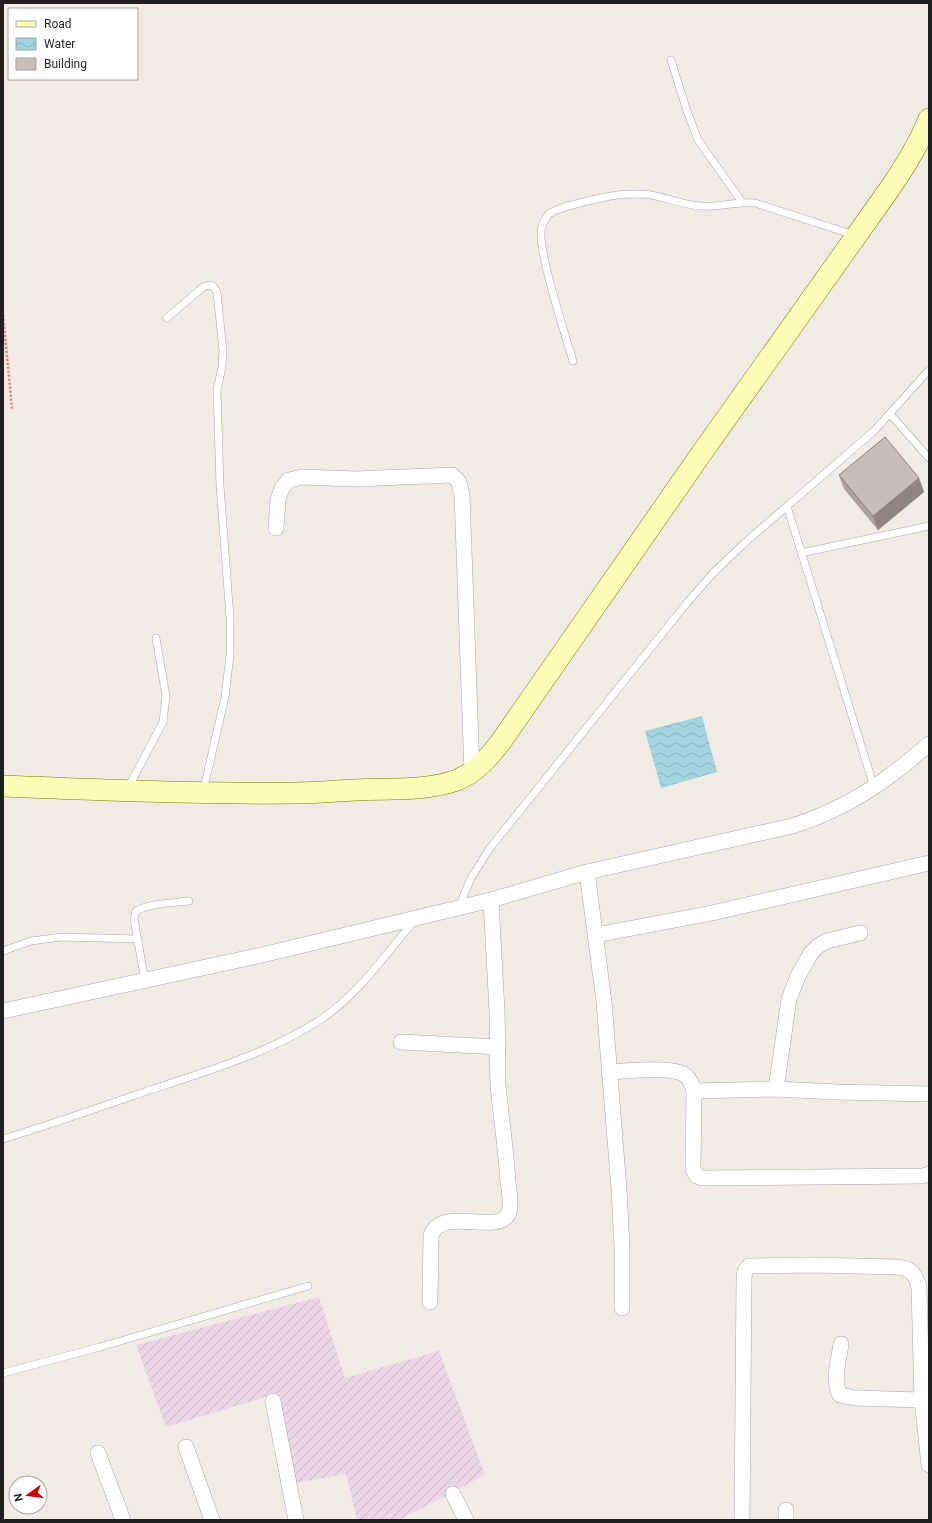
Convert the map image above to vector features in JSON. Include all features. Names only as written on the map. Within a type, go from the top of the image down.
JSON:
[{"type":"street","points":[[3,786],[203,792],[298,793],[356,790],[401,790],[439,786],[458,780],[472,772],[486,760],[500,743],[701,454],[905,167],[921,139],[929,119]]},
{"type":"street","points":[[276,528],[278,499],[282,488],[289,480],[302,477],[356,479],[452,475],[459,482],[462,494],[472,772]]},
{"type":"street","points":[[3,1011],[262,955],[491,900],[587,872],[792,826],[815,819],[845,806],[908,762],[929,744]]},
{"type":"street","points":[[596,935],[712,913],[929,863]]},
{"type":"street","points":[[587,872],[604,1002],[619,1189],[622,1247],[622,1308]]},
{"type":"street","points":[[430,1302],[430,1249],[431,1235],[434,1228],[440,1224],[448,1222],[495,1222],[504,1218],[509,1212],[507,1160],[498,1084],[498,1047],[491,900]]},
{"type":"street","points":[[776,1089],[789,999],[798,976],[818,946],[827,941],[860,933]]},
{"type":"street","points":[[401,1042],[498,1047]]},
{"type":"street","points":[[609,1072],[645,1070],[672,1071],[684,1074],[690,1080],[694,1090],[693,1170],[697,1176],[702,1178],[880,1177],[923,1176],[929,1174]]},
{"type":"street","points":[[694,1090],[776,1089],[929,1094]]},
{"type":"street","points":[[742,1520],[744,1278],[745,1271],[749,1266],[814,1265],[896,1267],[911,1271],[917,1278],[919,1287],[922,1400],[929,1462]]},
{"type":"street","points":[[841,1344],[837,1381],[837,1389],[840,1395],[855,1398],[922,1400]]},
{"type":"street","points":[[273,1401],[296,1520]]},
{"type":"street","points":[[186,1447],[212,1520]]},
{"type":"street","points":[[98,1453],[123,1520]]},
{"type":"street","points":[[453,1494],[466,1520]]},
{"type":"lane","points":[[671,60],[698,140],[742,202]]},
{"type":"lane","points":[[573,360],[544,260],[541,242],[542,226],[548,214],[562,208],[617,195],[630,194],[660,196],[699,206],[713,207],[742,202],[755,203],[856,236]]},
{"type":"lane","points":[[167,318],[203,287],[208,285],[213,286],[217,292],[223,351],[222,367],[217,390],[220,486],[230,618],[230,655],[225,697],[203,792]]},
{"type":"lane","points":[[458,908],[471,878],[490,848],[686,604],[715,572],[787,506],[874,431],[929,370]]},
{"type":"lane","points":[[890,414],[929,458]]},
{"type":"lane","points":[[787,506],[874,787]]},
{"type":"lane","points":[[802,553],[929,526]]},
{"type":"lane","points":[[127,790],[163,722],[166,696],[156,638]]},
{"type":"lane","points":[[145,981],[134,919],[136,911],[152,905],[190,901]]},
{"type":"lane","points":[[3,1139],[185,1078],[262,1050],[297,1033],[323,1018],[344,1002],[417,918]]},
{"type":"lane","points":[[3,951],[31,941],[56,938],[138,939]]},
{"type":"lane","points":[[3,1374],[308,1286]]},
{"type":"path","points":[[3,315],[12,409]]},
{"type":"shaded area","points":[[319,1297],[345,1378],[439,1351],[485,1475],[399,1520],[357,1520],[346,1474],[295,1483],[279,1393],[166,1427],[136,1345]]},
{"type":"water","points":[[702,716],[717,772],[661,788],[645,731]]},
{"type":"building","points":[[885,437],[919,478],[873,516],[839,475]]}]
